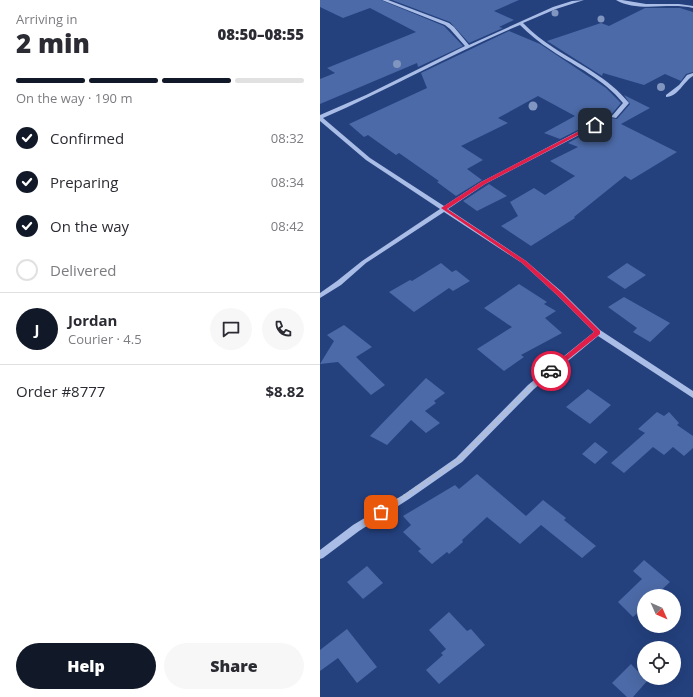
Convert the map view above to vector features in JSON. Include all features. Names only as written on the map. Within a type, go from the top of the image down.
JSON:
[{"type":"street","points":[[384,0],[447,24],[468,47]]},
{"type":"street","points":[[582,0],[550,9],[468,47],[355,103],[320,118],[368,159],[524,262],[560,294],[598,332],[693,395]]},
{"type":"street","points":[[618,0],[650,6],[684,4],[693,7]]},
{"type":"street","points":[[549,2],[550,9]]},
{"type":"street","points":[[520,23],[529,34],[612,87],[626,103],[614,117]]},
{"type":"street","points":[[668,96],[693,74]]},
{"type":"street","points":[[320,296],[339,283],[364,262],[443,208],[483,183],[602,121]]},
{"type":"street","points":[[320,555],[356,528],[406,497],[459,460],[531,387],[598,332]]},
{"type":"building","points":[[320,0],[381,0],[444,26],[463,46],[418,67],[417,63],[320,104],[320,79],[335,73],[327,68],[416,32],[370,8],[343,18],[320,7]]},
{"type":"building","points":[[392,0],[519,0],[494,11],[514,20],[499,27],[503,28],[469,43],[450,22]]},
{"type":"building","points":[[645,8],[680,8],[693,12],[693,72],[686,74],[681,81],[665,74],[644,85],[603,73],[602,76],[547,41],[601,23],[609,26]]},
{"type":"building","points":[[509,31],[540,44],[606,88],[621,103],[610,116],[611,118],[617,119],[630,104],[624,95],[650,108],[621,124],[677,152],[631,180],[625,176],[574,217],[575,218],[531,246],[501,226],[518,216],[510,202],[534,188],[545,195],[575,176],[550,161],[578,147],[568,143],[605,123],[605,119],[599,119],[560,139],[544,133],[575,116],[538,96],[498,118],[508,123],[461,146],[483,160],[467,169],[482,180],[456,196],[437,182],[439,181],[399,153],[396,155],[368,135],[364,137],[349,124],[427,88],[421,73]]},
{"type":"building","points":[[489,184],[507,196],[477,211],[463,201]]},
{"type":"building","points":[[441,263],[452,272],[456,270],[470,281],[453,291],[449,288],[414,312],[389,292],[410,280],[412,281]]},
{"type":"building","points":[[627,263],[646,275],[625,289],[607,277]]},
{"type":"building","points":[[519,284],[547,302],[544,304],[556,311],[545,318],[562,333],[521,355],[524,357],[504,371],[477,349],[512,327],[484,308]]},
{"type":"building","points":[[624,297],[670,323],[650,342],[633,332],[637,328],[608,307]]},
{"type":"building","points":[[344,325],[372,347],[356,357],[385,385],[371,395],[338,362],[320,364],[334,341],[327,335]]},
{"type":"building","points":[[426,378],[445,393],[434,401],[436,403],[425,411],[440,423],[426,433],[411,420],[387,445],[370,436]]},
{"type":"building","points":[[588,389],[611,405],[590,424],[566,407]]},
{"type":"building","points":[[657,412],[664,416],[669,412],[679,423],[677,425],[693,436],[693,448],[684,456],[673,447],[664,455],[653,447],[624,473],[611,463],[645,433],[638,429]]},
{"type":"building","points":[[595,442],[608,452],[595,464],[582,454]]},
{"type":"building","points":[[477,474],[526,516],[543,500],[566,518],[564,520],[596,546],[582,558],[541,525],[520,544],[487,517],[449,554],[447,552],[432,564],[418,551],[421,549],[403,532],[411,525],[403,516],[455,485],[459,489]]},
{"type":"building","points":[[644,560],[670,582],[662,589],[637,589],[637,613],[633,617],[618,602],[642,579],[633,571]]},
{"type":"building","points":[[367,566],[383,583],[363,599],[347,582]]},
{"type":"building","points":[[449,612],[467,631],[471,629],[485,645],[439,684],[426,670],[443,655],[441,653],[446,649],[429,630]]},
{"type":"building","points":[[347,629],[377,667],[357,683],[338,658],[320,671],[320,650]]},
{"type":"building","points":[[631,664],[637,670],[637,685],[644,685],[633,697],[627,697],[612,683]]},
{"type":"way so far","points":[[381,512],[406,497],[459,460],[531,387],[551,371]]},
{"type":"route","points":[[551,371],[598,332],[560,294],[524,262],[443,208],[483,183],[595,125]]}]
